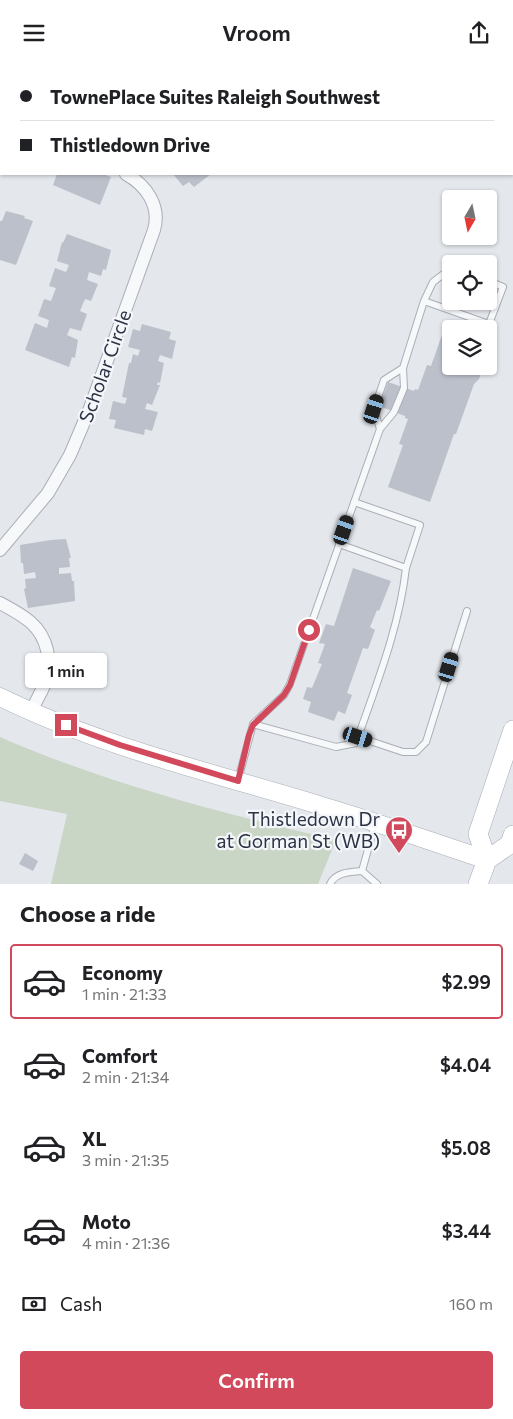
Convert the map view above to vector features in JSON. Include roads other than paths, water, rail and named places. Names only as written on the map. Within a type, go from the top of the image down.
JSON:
[{"type":"main road","points":[[0,697],[31,712],[120,745],[376,823],[487,860]]},
{"type":"main road","points":[[487,860],[478,834],[513,729]]},
{"type":"main road","points":[[478,884],[487,860],[510,845],[513,835]]},
{"type":"street","name":"Scholar Circle","points":[[0,550],[48,493],[70,455],[90,408],[154,230],[156,215],[151,197],[138,180],[128,175]]},
{"type":"street","points":[[0,603],[25,617],[39,629],[45,641],[49,658],[47,676],[31,712]]},
{"type":"lane","points":[[238,781],[253,725],[284,695],[290,685],[380,429],[394,412],[404,388],[403,368],[424,301],[433,282],[442,275]]},
{"type":"lane","points":[[497,284],[503,287],[497,303]]},
{"type":"lane","points":[[424,301],[442,307]]},
{"type":"lane","points":[[449,310],[489,324],[494,310]]},
{"type":"lane","points":[[380,429],[374,409],[384,380],[403,368]]},
{"type":"lane","points":[[253,725],[336,747],[356,743],[387,655],[404,589],[406,567],[420,525],[354,502]]},
{"type":"lane","points":[[340,544],[406,567]]},
{"type":"lane","points":[[358,737],[403,752],[416,752],[426,742],[467,611]]},
{"type":"lane","points":[[362,871],[376,823]]},
{"type":"lane","points":[[330,884],[332,880],[342,873],[362,871],[377,884]]},
{"type":"place","name":"Thistledown Dr at Gorman St (WB)","points":[[399,854]]}]
